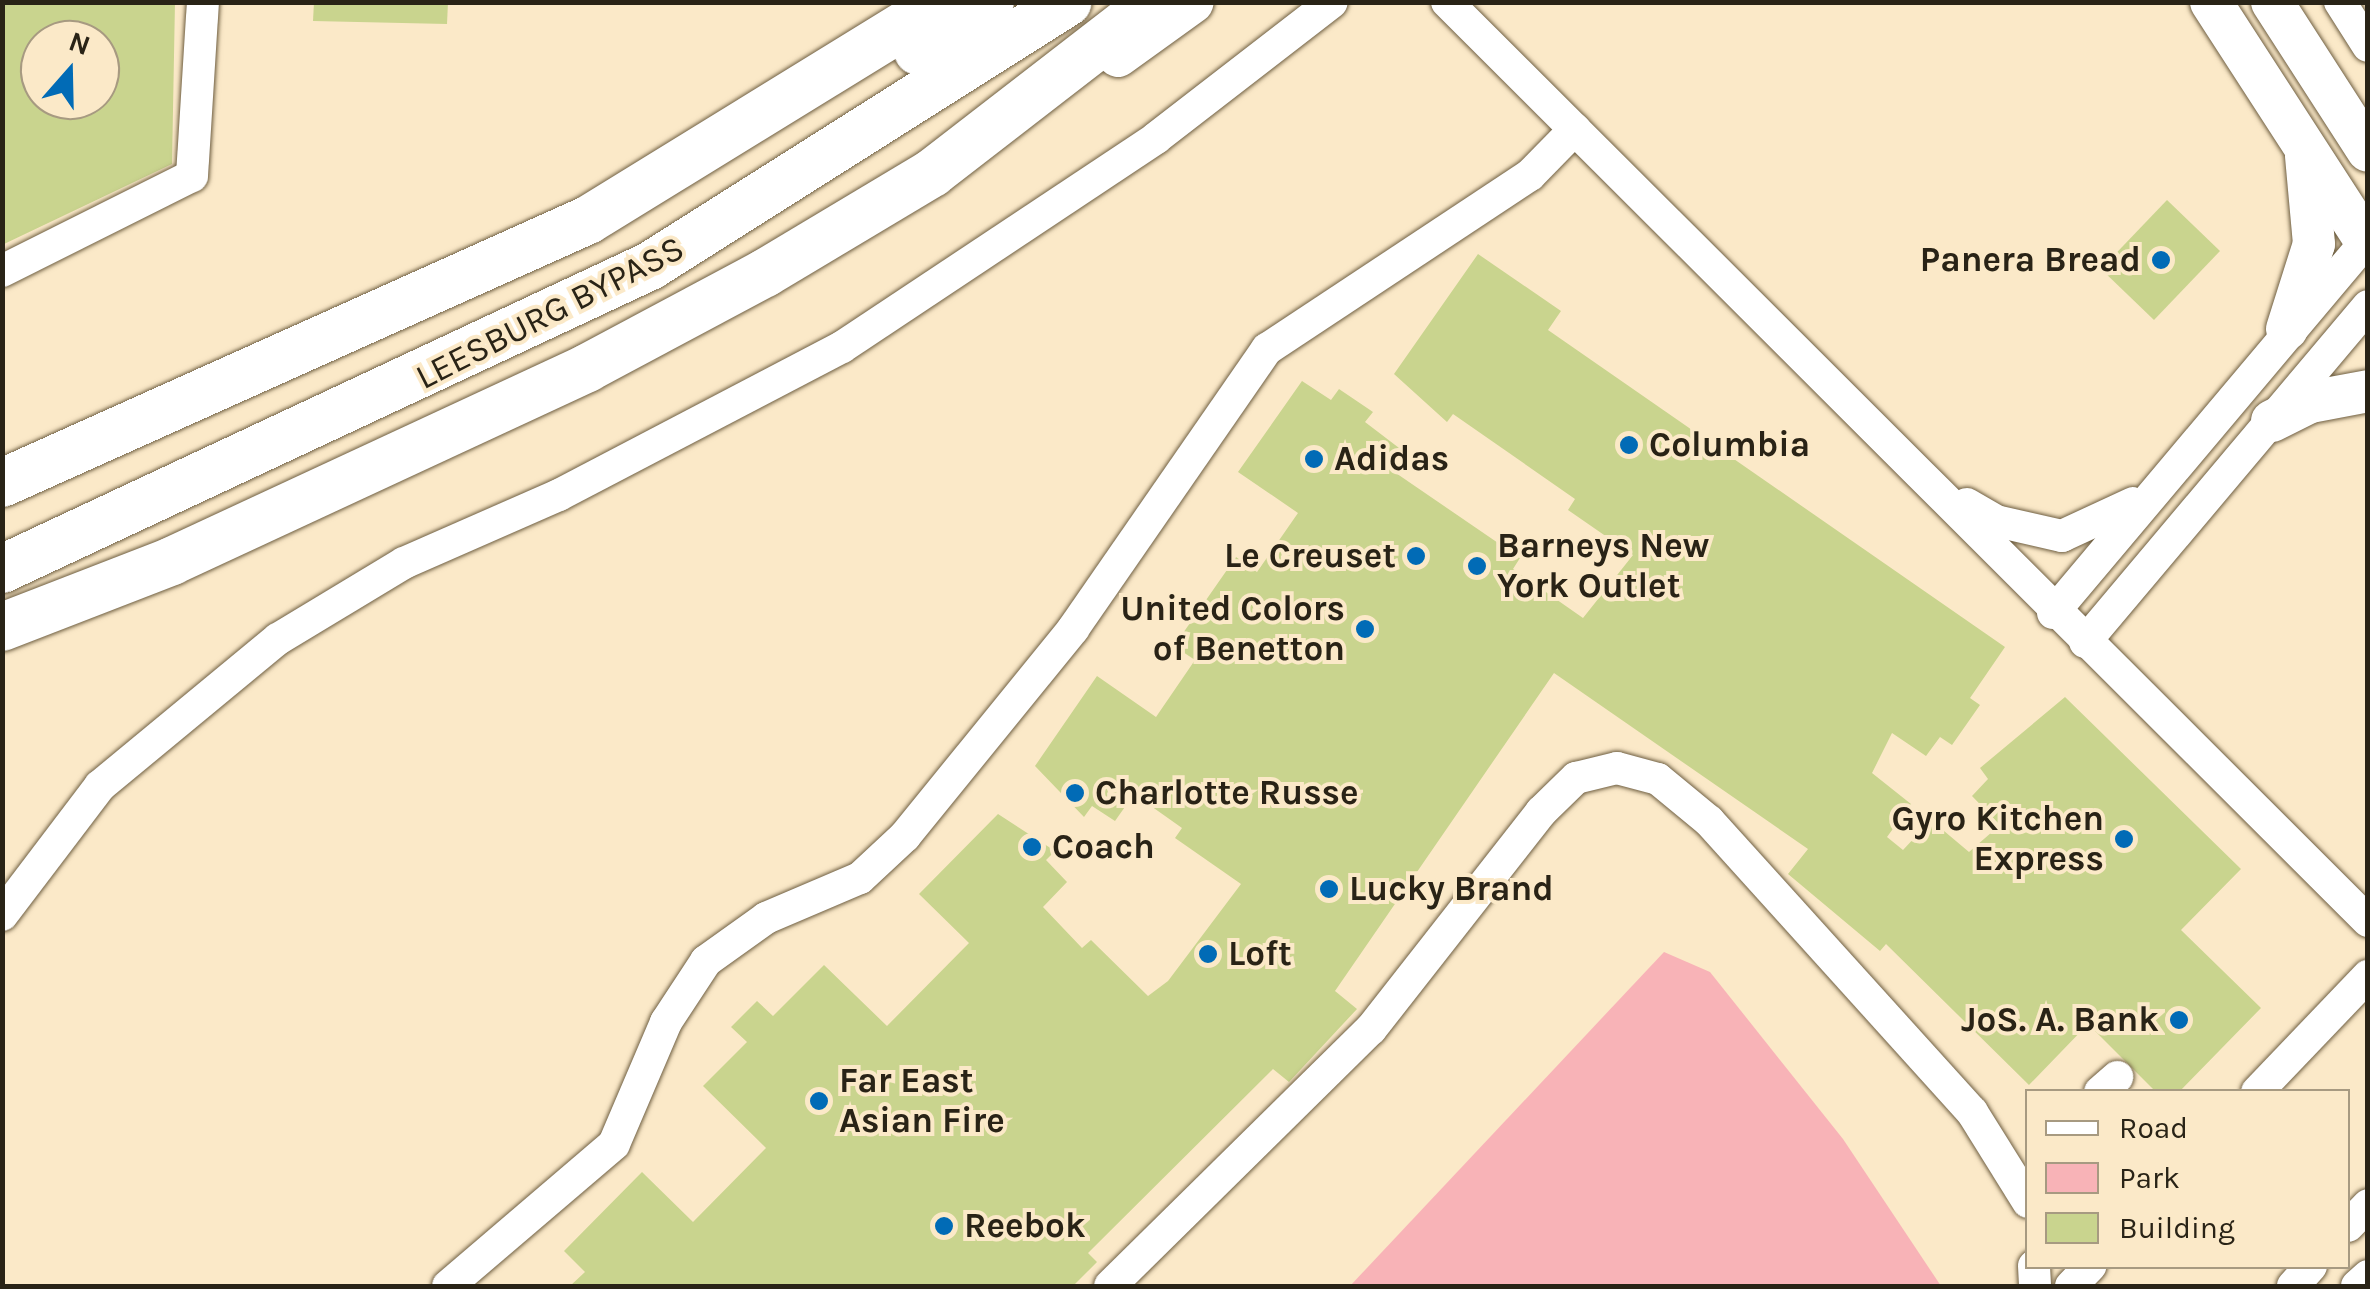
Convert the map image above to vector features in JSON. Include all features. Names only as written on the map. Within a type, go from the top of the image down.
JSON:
[{"type":"highway","name":"LEESBURG BYPASS","points":[[2,483],[588,220],[942,2]]},
{"type":"highway","points":[[588,220],[791,128],[990,2]]},
{"type":"highway","name":"LEESBURG BYPASS","points":[[2,569],[588,299],[765,200],[1068,2]]},
{"type":"highway","points":[[2,627],[172,560],[587,368],[932,172],[1153,2]]},
{"type":"highway","points":[[2,656],[172,560]]},
{"type":"main road","points":[[932,172],[1193,2]]},
{"type":"main road","points":[[2211,2],[2367,242]]},
{"type":"main road","points":[[2272,2],[2368,151]]},
{"type":"main road","points":[[2287,329],[2314,244],[2305,146]]},
{"type":"main road","points":[[2272,422],[2310,402],[2368,391]]},
{"type":"street","points":[[2,271],[192,176],[203,2]]},
{"type":"street","points":[[2,915],[113,773],[278,639],[404,564],[559,495],[842,348],[1156,138],[1332,2]]},
{"type":"street","points":[[1447,2],[1938,486],[2054,613],[2368,921]]},
{"type":"street","points":[[2340,2],[2368,46]]},
{"type":"street","points":[[448,1286],[614,1144],[666,1022],[706,961],[766,918],[860,878],[905,836],[1074,629],[1266,349],[1530,175],[1575,128]]},
{"type":"street","points":[[2054,613],[2287,329],[2367,242]]},
{"type":"street","points":[[2085,642],[2368,306]]},
{"type":"street","points":[[1938,486],[1996,521],[2062,536],[2154,490]]},
{"type":"street","points":[[1110,1286],[1370,1029],[1541,812],[1576,778],[1616,768],[1658,779],[1709,820],[2023,1178]]},
{"type":"street","points":[[2260,1089],[2368,976]]},
{"type":"street","points":[[2350,1224],[2368,1205]]},
{"type":"street","points":[[2358,1286],[2368,1276]]},
{"type":"green space","points":[[1664,952],[1710,972],[1843,1139],[1941,1286],[1350,1286]]},
{"type":"building","points":[[2,2],[175,2],[172,164],[2,245]]},
{"type":"building","points":[[314,2],[448,2],[447,24],[313,21]]},
{"type":"building","name":"Panera Bread","points":[[2167,200],[2220,251],[2154,320],[2101,269]]},
{"type":"building","points":[[1478,254],[1561,311],[1548,330],[2005,647],[1970,698],[1980,705],[1952,745],[1940,737],[1926,756],[1892,733],[1872,773],[1911,804],[1887,837],[1903,850],[1931,820],[1969,852],[2000,825],[1972,796],[1988,779],[1980,768],[2065,697],[2241,869],[2181,930],[2261,1008],[2182,1089],[2153,1089],[2088,1024],[2029,1085],[1886,944],[1880,951],[1788,874],[1808,849],[1554,673],[1335,991],[1357,1009],[1289,1082],[1273,1069],[1088,1253],[1097,1262],[1073,1286],[570,1286],[585,1272],[564,1251],[642,1172],[693,1222],[766,1148],[703,1086],[747,1042],[731,1027],[757,1001],[773,1016],[824,965],[887,1026],[969,943],[919,894],[998,814],[1055,851],[1046,860],[1067,882],[1043,907],[1082,948],[1091,940],[1148,996],[1168,981],[1241,884],[1175,838],[1182,828],[1134,794],[1115,821],[1092,806],[1084,817],[1035,766],[1097,676],[1156,717],[1195,660],[1174,646],[1236,557],[1257,572],[1298,513],[1238,472],[1302,381],[1331,400],[1339,389],[1373,412],[1365,422],[1403,451],[1390,469],[1520,558],[1513,569],[1583,618],[1633,555],[1568,510],[1575,499],[1453,414],[1447,422],[1394,374]]},
{"type":"place","name":"Panera Bread","points":[[2161,260]]},
{"type":"place","name":"Columbia","points":[[1629,445]]},
{"type":"place","name":"Adidas","points":[[1314,459]]},
{"type":"place","name":"Le Creuset","points":[[1416,556]]},
{"type":"place","name":"Barneys New York Outlet","points":[[1477,566]]},
{"type":"place","name":"United Colors of Benetton","points":[[1365,629]]},
{"type":"place","name":"Charlotte Russe","points":[[1075,793]]},
{"type":"place","name":"Gyro Kitchen Express","points":[[2124,839]]},
{"type":"place","name":"Coach","points":[[1032,847]]},
{"type":"place","name":"Lucky Brand","points":[[1329,889]]},
{"type":"place","name":"Loft","points":[[1208,954]]},
{"type":"place","name":"JoS. A. Bank","points":[[2179,1020]]},
{"type":"place","name":"Far East Asian Fire","points":[[819,1101]]},
{"type":"place","name":"Reebok","points":[[944,1226]]}]
